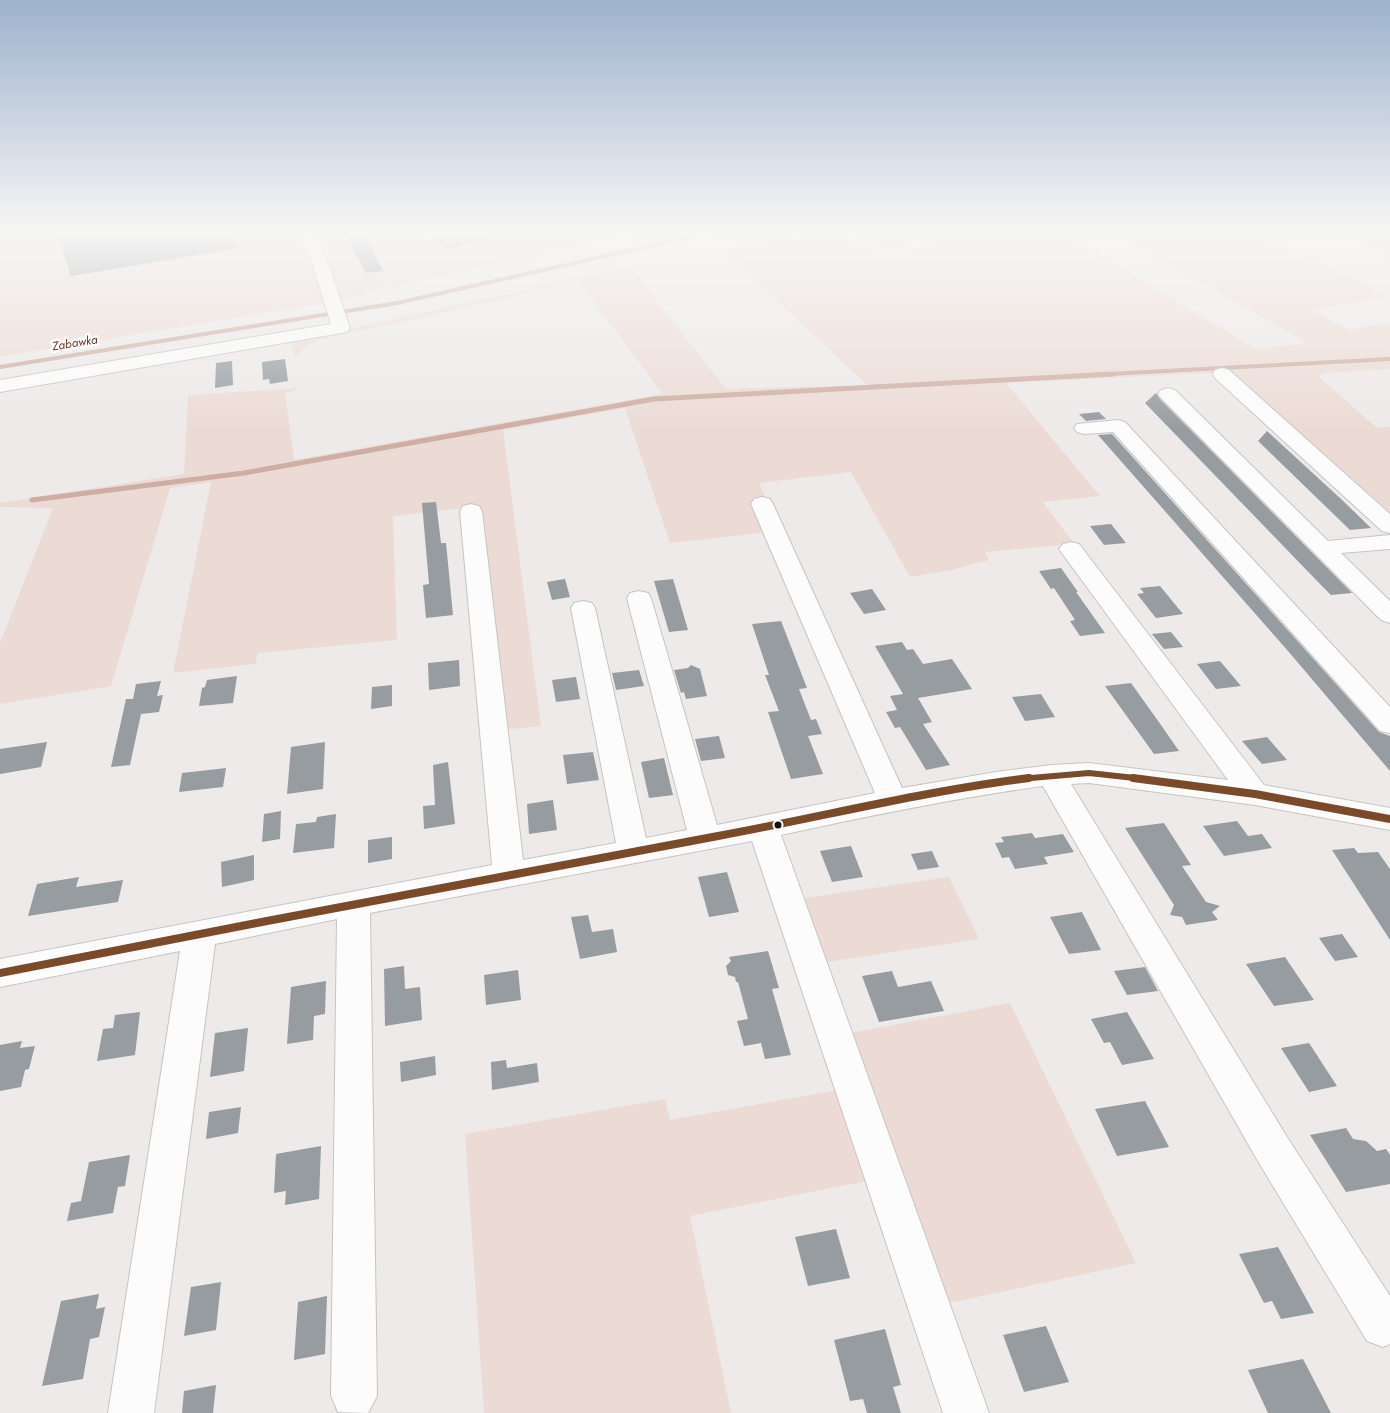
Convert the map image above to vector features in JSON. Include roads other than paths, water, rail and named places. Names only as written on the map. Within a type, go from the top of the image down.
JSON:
[{"type":"street","points":[[0,386],[341,328],[331,298]]},
{"type":"street","points":[[1222,374],[1390,526]]},
{"type":"street","points":[[1168,394],[1390,615]]},
{"type":"street","points":[[1084,428],[1118,426],[1390,724]]},
{"type":"street","points":[[762,504],[893,800]]},
{"type":"street","points":[[471,511],[509,874]]},
{"type":"street","points":[[1322,548],[1390,542]]},
{"type":"street","points":[[1071,549],[1255,794]]},
{"type":"street","points":[[639,598],[705,839]]},
{"type":"street","points":[[583,608],[633,851]]},
{"type":"street","points":[[0,973],[354,903],[705,839],[893,800],[996,782],[1089,773],[1255,794],[1390,819]]},
{"type":"street","points":[[1051,776],[1273,1150],[1383,1325]]},
{"type":"street","points":[[763,828],[966,1413]]},
{"type":"street","points":[[354,903],[354,1396]]},
{"type":"street","points":[[132,1413],[199,934]]},
{"type":"waterway","name":"Zabawka","points":[[0,367],[419,298]]},
{"type":"waterway","points":[[1090,375],[1390,359]]},
{"type":"waterway","points":[[32,500],[244,473],[654,399],[1113,374]]}]
